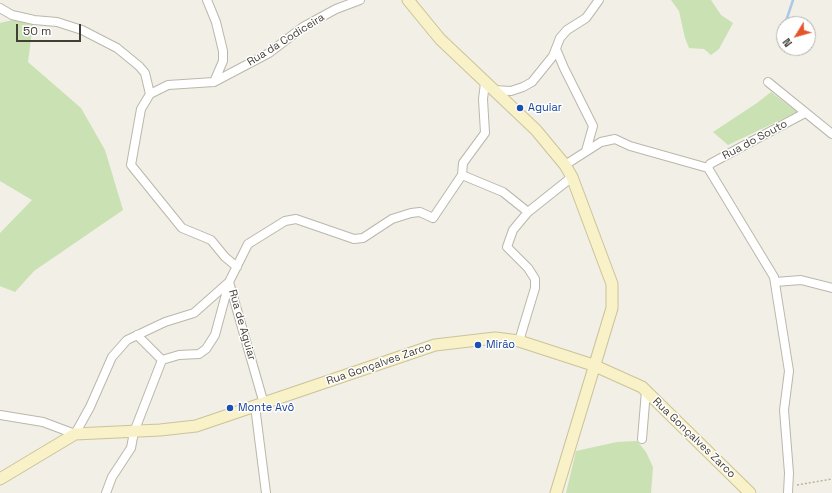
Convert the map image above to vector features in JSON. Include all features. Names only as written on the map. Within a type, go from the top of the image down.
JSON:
[{"type":"street","points":[[207,0],[216,22],[224,51],[223,61],[214,82],[168,85],[150,94],[140,109],[131,165],[182,228],[211,240],[225,258],[237,267]]},
{"type":"street","name":"Rua da Codiceira","points":[[214,82],[269,53],[303,27],[336,9],[360,0]]},
{"type":"street","points":[[408,0],[440,39],[540,134],[565,165],[572,177],[612,284],[612,308],[593,365],[556,493]]},
{"type":"street","points":[[489,87],[511,91],[523,88],[532,82],[544,68],[556,49],[560,38],[567,30],[586,18],[599,0]]},
{"type":"street","points":[[0,8],[12,15],[34,20],[57,22],[82,30],[118,48],[145,73],[150,94]]},
{"type":"street","points":[[556,49],[593,126],[586,151]]},
{"type":"street","points":[[768,82],[832,134]]},
{"type":"street","name":"Rua de Aguiar","points":[[266,493],[260,405],[230,282],[248,244],[285,221],[296,219],[354,239],[363,238],[392,219],[411,213],[420,212],[432,218],[462,175],[463,163],[484,133],[483,98],[489,87]]},
{"type":"street","name":"Rua do Souto","points":[[708,168],[710,164],[805,113]]},
{"type":"street","points":[[565,165],[601,142],[615,139],[630,146],[708,168],[774,277],[789,371],[784,410],[788,490]]},
{"type":"street","points":[[462,175],[503,192],[528,212]]},
{"type":"street","points":[[519,341],[535,288],[535,279],[528,268],[507,247],[513,230],[528,212],[572,177]]},
{"type":"street","points":[[775,282],[801,280],[832,288]]},
{"type":"street","points":[[0,415],[43,422],[75,434],[90,406],[112,358],[127,340],[165,322],[194,313],[230,282]]},
{"type":"street","points":[[162,360],[179,355],[199,354],[206,349],[215,335],[230,282]]},
{"type":"street","points":[[137,335],[162,360]]},
{"type":"street","name":"Rua Gonçalves Zarco","points":[[0,479],[75,434],[134,432],[196,426],[435,345],[495,338],[519,341],[593,365],[642,387],[750,493]]},
{"type":"street","points":[[106,493],[112,477],[132,448],[134,432],[162,360]]},
{"type":"street","points":[[642,439],[646,391]]},
{"type":"path","points":[[788,490],[832,479]]},
{"type":"green space","points":[[671,0],[711,0],[721,15],[733,23],[719,49],[711,55],[704,49],[689,48],[685,38],[679,11]]},
{"type":"green space","points":[[34,15],[28,62],[81,108],[105,150],[123,210],[34,271],[15,292],[0,286],[0,233],[32,200],[0,181],[0,23]]},
{"type":"green space","points":[[771,92],[797,112],[728,145],[713,132],[757,103]]},
{"type":"green space","points":[[637,441],[646,452],[653,467],[651,493],[566,493],[576,451],[617,442]]},
{"type":"waterway","points":[[788,16],[793,0]]},
{"type":"place","name":"Aguiar","points":[[520,108]]},
{"type":"place","name":"Mirão","points":[[478,345]]},
{"type":"place","name":"Monte Avô","points":[[230,408]]}]
